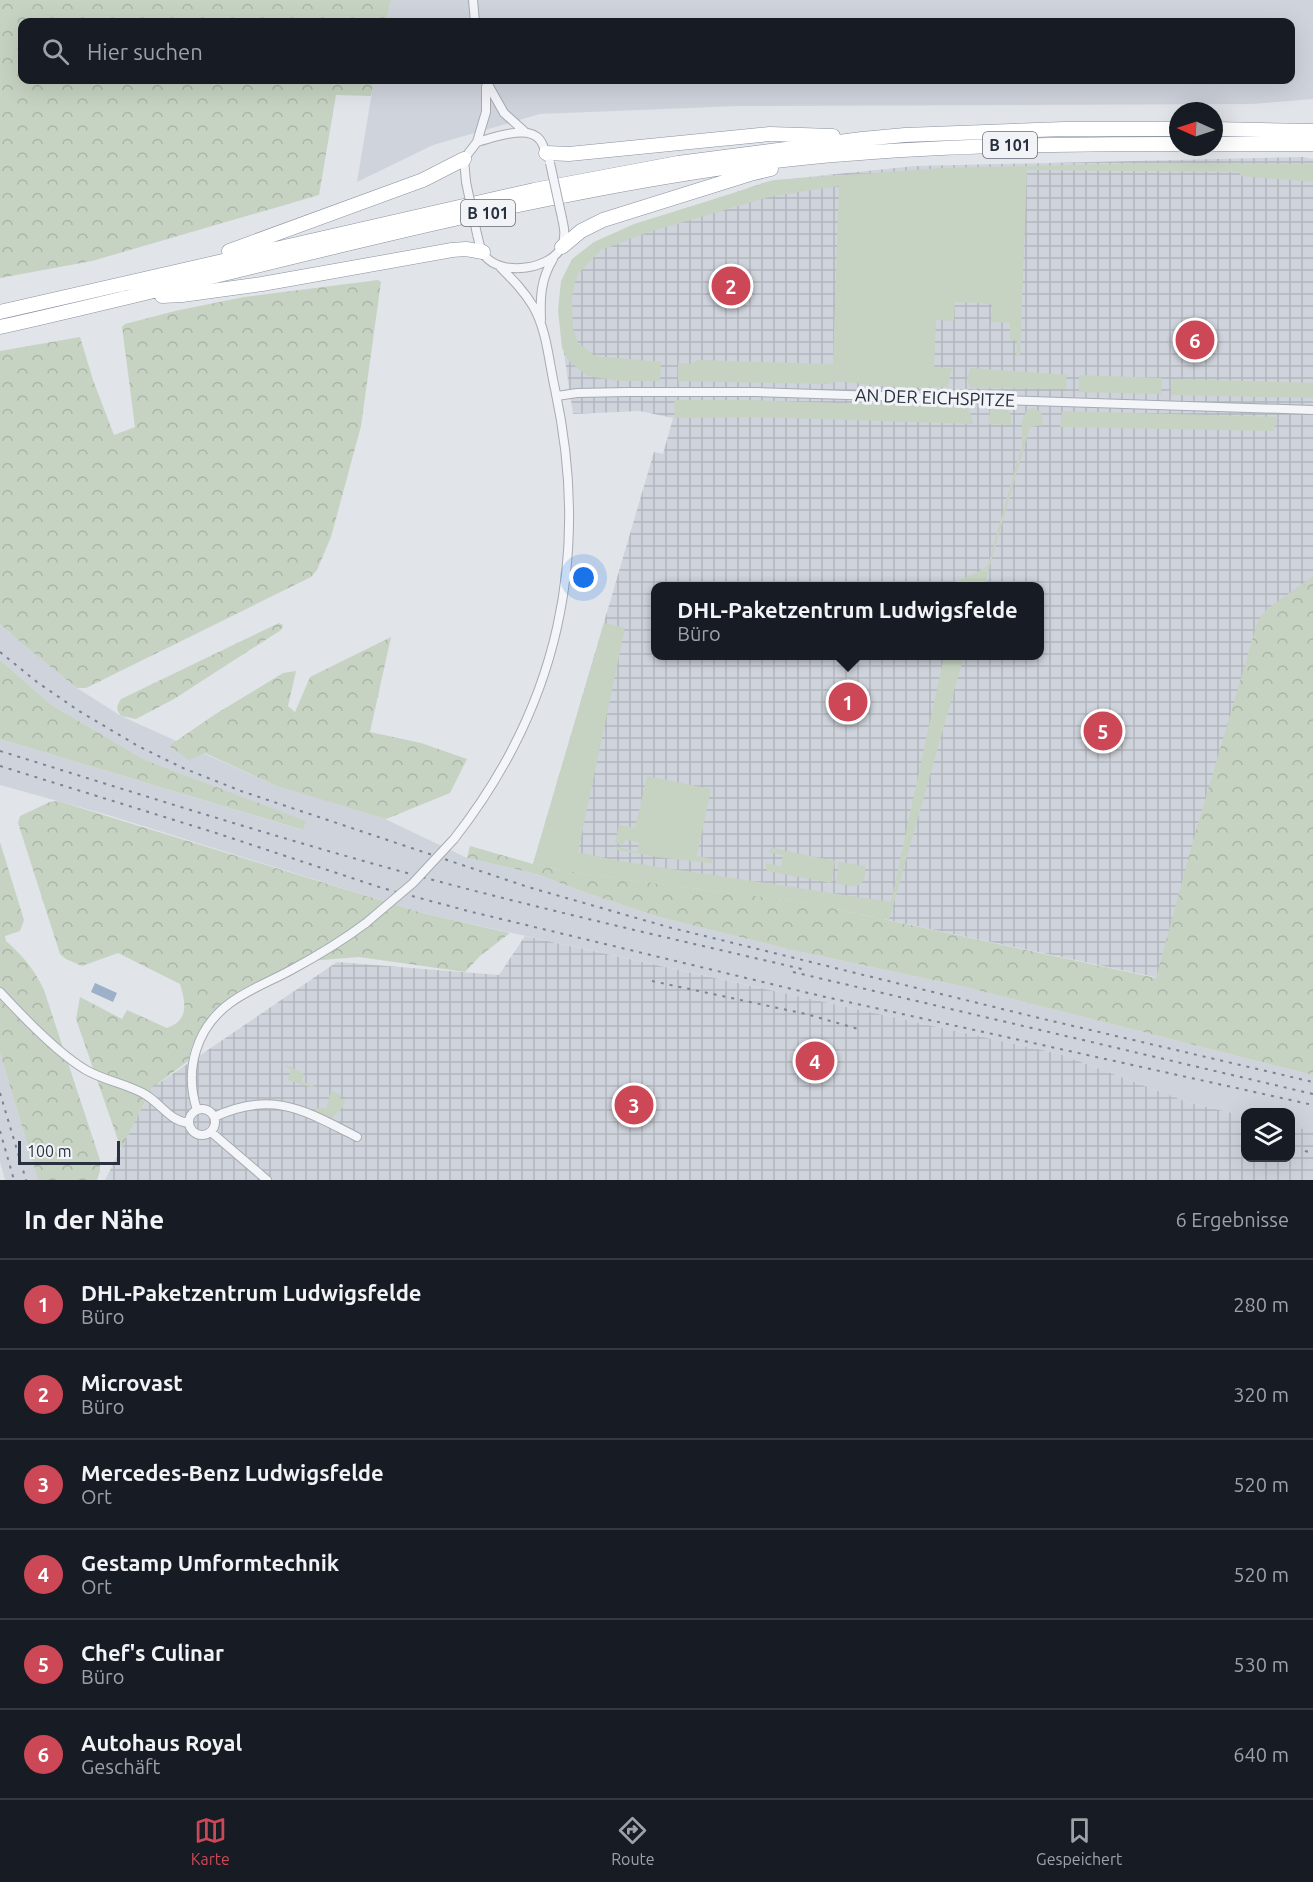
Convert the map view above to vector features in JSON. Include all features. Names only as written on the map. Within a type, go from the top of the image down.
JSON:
[{"type":"highway","points":[[1223,129],[1313,125]]},
{"type":"highway","name":"B 101","points":[[0,312],[492,199],[625,172],[732,155],[862,139],[987,131],[1169,129]]},
{"type":"highway","points":[[1223,129],[1313,131]]},
{"type":"highway","points":[[548,158],[770,134],[806,134],[862,139]]},
{"type":"highway","name":"B 101","points":[[0,327],[590,190],[747,164],[842,155],[990,146],[1169,144]]},
{"type":"highway","points":[[1223,144],[1313,146]]},
{"type":"highway","points":[[562,247],[581,231],[603,220],[750,174],[842,155]]},
{"type":"highway","points":[[161,275],[423,180],[465,159]]},
{"type":"highway","points":[[139,296],[182,295],[262,284],[452,250],[466,249],[483,252]]},
{"type":"street","points":[[473,0],[475,18]]},
{"type":"street","points":[[197,1110],[191,1084],[193,1062],[201,1036],[216,1016],[238,998],[324,951],[366,923],[413,883],[454,839],[489,790],[519,738],[539,689],[558,625],[568,563],[571,510],[568,463],[557,396],[542,329],[534,308],[517,283],[489,260],[483,252],[464,170],[465,159],[477,142],[486,112],[485,84]]},
{"type":"street","points":[[487,84],[504,113],[524,131],[541,141],[548,158],[562,218],[565,237],[562,247],[545,272],[541,288],[542,329]]},
{"type":"street","points":[[477,142],[524,131]]},
{"type":"street","points":[[501,268],[512,269],[553,259]]},
{"type":"street","name":"AN DER EICHSPITZE","points":[[557,396],[577,393],[756,392],[1313,410]]},
{"type":"street","points":[[0,992],[55,1045],[80,1065],[147,1096],[172,1118],[188,1123]]},
{"type":"street","points":[[214,1117],[249,1104],[274,1104],[296,1109],[357,1137]]},
{"type":"street","points":[[197,1110],[209,1111],[214,1117],[215,1125],[211,1132],[204,1136],[190,1130],[188,1123],[190,1115],[197,1110]]},
{"type":"street","points":[[211,1132],[267,1180]]},
{"type":"shaded area","points":[[391,0],[1313,0],[1313,99],[1252,104],[1169,102],[1169,104],[738,106],[540,114],[433,145],[357,182],[373,84],[1295,84],[1295,18],[387,18]]},
{"type":"shaded area","points":[[1303,157],[1313,159],[1313,1011],[809,903],[590,875],[533,864],[654,452],[663,454],[673,418],[640,411],[573,414],[562,340],[563,280],[628,228],[769,181],[915,166]]},
{"type":"shaded area","points":[[0,624],[77,688],[121,716],[276,786],[383,818],[467,858],[537,874],[659,917],[788,949],[965,987],[1313,1075],[1313,1131],[1295,1127],[1295,1108],[1241,1108],[1241,1115],[1190,1103],[1060,1054],[422,913],[108,815],[0,785],[0,739],[302,830],[305,821],[145,760],[53,706],[0,660]]},
{"type":"shaded area","points":[[525,936],[1060,1054],[1190,1103],[1241,1115],[1241,1162],[1295,1162],[1295,1127],[1313,1131],[1313,1180],[105,1180],[152,1088],[337,962],[499,975]]},
{"type":"shaded area","points":[[0,1053],[38,1180],[5,1180],[0,1162]]},
{"type":"green space","points":[[0,0],[391,0],[387,18],[18,18],[18,84],[373,84],[371,96],[336,95],[319,195],[92,261],[0,278]]},
{"type":"green space","points":[[1158,163],[1313,164],[1313,182],[1240,176],[1240,172],[1027,170],[1020,356],[1016,356],[1017,341],[1010,340],[1010,323],[991,322],[992,304],[955,302],[954,321],[936,320],[934,367],[952,368],[948,387],[890,387],[844,382],[828,384],[678,381],[678,363],[692,364],[698,360],[833,364],[839,186],[773,196],[649,232],[601,250],[578,274],[572,298],[573,329],[578,343],[595,356],[661,362],[660,381],[620,381],[587,376],[569,361],[562,348],[558,310],[561,281],[572,259],[594,242],[634,224],[775,180],[943,168]]},
{"type":"green space","points":[[378,280],[381,282],[361,426],[331,537],[317,570],[311,577],[86,688],[77,688],[0,624],[0,351],[80,337],[93,380],[114,435],[135,427],[122,327],[125,324],[244,297]]},
{"type":"green space","points":[[971,368],[1067,375],[1066,389],[970,388],[967,378]]},
{"type":"green space","points":[[1079,375],[1162,378],[1161,394],[1079,392]]},
{"type":"green space","points":[[1172,379],[1313,383],[1313,398],[1171,395]]},
{"type":"green space","points":[[674,400],[959,407],[969,409],[974,424],[751,417],[675,418]]},
{"type":"green space","points":[[1007,408],[1011,415],[1011,425],[988,424],[990,410]]},
{"type":"green space","points":[[1034,408],[1041,412],[1043,425],[1030,427],[985,582],[955,582],[988,565],[1022,444],[1022,420],[1027,410]]},
{"type":"green space","points":[[1062,411],[1278,417],[1273,431],[1060,427]]},
{"type":"green space","points":[[1313,576],[1313,1075],[965,987],[788,949],[659,917],[537,874],[467,858],[470,846],[533,864],[590,875],[809,903],[1156,978],[1193,841],[1258,620],[1267,609]]},
{"type":"green space","points":[[279,623],[283,625],[281,630],[174,699],[136,719],[119,714],[117,708],[121,699]]},
{"type":"green space","points":[[604,623],[625,628],[578,852],[619,861],[891,902],[943,660],[963,660],[889,920],[809,903],[590,875],[533,864]]},
{"type":"green space","points":[[391,637],[370,732],[421,743],[467,759],[450,793],[386,819],[276,786],[205,753],[189,760],[169,746],[214,715],[283,673],[296,671],[288,706],[295,712],[310,677]]},
{"type":"green space","points":[[0,660],[53,706],[145,760],[306,821],[303,830],[0,739]]},
{"type":"green space","points":[[647,776],[711,789],[697,856],[713,859],[711,863],[617,850],[615,846],[637,852],[639,842],[625,840],[623,845],[615,843],[619,825],[635,828]]},
{"type":"green space","points":[[58,801],[422,913],[510,933],[480,956],[465,972],[359,957],[297,962],[239,991],[211,1013],[197,1034],[188,1061],[152,1088],[121,1149],[76,1019],[80,997],[122,1019],[127,1010],[167,1028],[179,1021],[182,1016],[184,998],[180,984],[118,953],[82,966],[60,954],[18,823],[20,816],[50,802]]},
{"type":"green space","points":[[0,842],[24,920],[20,931],[5,936],[6,941],[28,963],[44,990],[100,1160],[97,1180],[38,1180],[0,1053]]},
{"type":"green space","points":[[772,848],[835,861],[831,883],[767,871],[765,863],[781,866],[783,855],[768,852]]},
{"type":"green space","points":[[839,862],[865,866],[864,880],[853,886],[836,883]]},
{"type":"green space","points":[[287,1065],[304,1074],[302,1082],[315,1086],[314,1088],[288,1080],[291,1069],[286,1067]]},
{"type":"green space","points":[[331,1091],[341,1094],[339,1098],[345,1100],[343,1107],[332,1118],[314,1111],[315,1108],[326,1108]]},
{"type":"water","points":[[95,983],[117,993],[113,1002],[91,992]]},
{"type":"railway","points":[[0,652],[37,682],[79,711],[138,746],[183,768],[241,791],[528,887],[668,927],[1313,1082]]},
{"type":"railway","points":[[0,751],[260,831],[418,876],[802,969]]},
{"type":"railway","points":[[0,766],[216,833],[382,888],[468,911],[821,996],[1313,1105]]},
{"type":"railway","points":[[793,972],[1313,1094]]},
{"type":"railway","points":[[652,981],[806,1014],[862,1030]]},
{"type":"railway","points":[[0,1093],[26,1180]]},
{"type":"railway","points":[[0,1131],[14,1180]]},
{"type":"railway","points":[[1305,1151],[1313,1153]]},
{"type":"place","name":"Microvast","points":[[731,286]]},
{"type":"place","name":"Autohaus Royal","points":[[1195,340]]},
{"type":"place","name":"DHL-Paketzentrum Ludwigsfelde","points":[[848,702]]},
{"type":"place","name":"Chef's Culinar","points":[[1103,731]]},
{"type":"place","name":"Gestamp Umformtechnik","points":[[815,1061]]},
{"type":"place","name":"Mercedes-Benz Ludwigsfelde","points":[[634,1105]]}]
